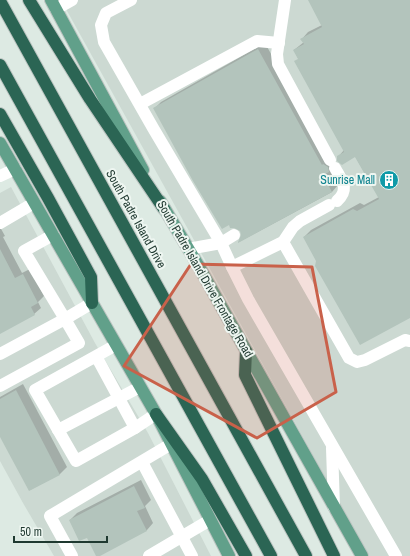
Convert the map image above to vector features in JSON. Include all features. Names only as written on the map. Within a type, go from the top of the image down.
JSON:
[{"type":"highway","name":"South Padre Island Drive","points":[[0,0],[306,556]]},
{"type":"highway","points":[[29,0],[90,99],[164,209]]},
{"type":"highway","points":[[0,65],[271,556]]},
{"type":"highway","points":[[0,114],[91,277],[92,303]]},
{"type":"highway","points":[[246,351],[245,375],[334,556]]},
{"type":"highway","points":[[156,414],[202,479],[246,556]]},
{"type":"main road","name":"South Padre Island Drive Frontage Road","points":[[53,5],[164,209],[362,556]]},
{"type":"main road","points":[[0,143],[156,414],[229,556]]},
{"type":"street","points":[[53,5],[72,0]]},
{"type":"street","points":[[131,0],[106,13],[101,25],[104,42],[221,243],[248,299],[396,556]]},
{"type":"street","points":[[232,267],[283,242],[293,227],[300,221],[333,203],[342,196],[345,189],[343,182],[278,64],[277,54],[285,0]]},
{"type":"street","points":[[140,104],[257,41],[279,43]]},
{"type":"street","points":[[0,176],[15,169]]},
{"type":"street","points":[[0,223],[34,203]]},
{"type":"street","points":[[0,386],[78,343],[24,251],[53,235]]},
{"type":"street","points":[[188,249],[221,243],[234,235]]},
{"type":"street","points":[[283,242],[349,358],[356,362],[365,360],[405,340],[410,340]]},
{"type":"street","points":[[0,354],[92,303]]},
{"type":"street","points":[[116,346],[35,390],[76,462],[135,428],[156,414]]},
{"type":"street","points":[[96,356],[135,428]]},
{"type":"street","points":[[58,430],[140,387]]},
{"type":"street","points":[[72,556],[50,516],[171,444]]},
{"type":"street","points":[[332,446],[334,507]]},
{"type":"street","points":[[142,462],[192,556]]},
{"type":"street","points":[[149,556],[210,520]]},
{"type":"highlighted area","points":[[191,264],[312,267],[336,392],[257,438],[124,366]]},
{"type":"shaded area","name":"Sunrise Mall","points":[[61,0],[410,0],[410,556],[369,556]]},
{"type":"shaded area","points":[[11,187],[95,343],[148,433],[211,556],[54,556],[0,461],[0,193]]},
{"type":"building","name":"Sunrise Mall","points":[[308,0],[410,0],[410,318],[360,345],[315,266],[316,261],[303,237],[353,209],[357,211],[379,199],[355,157],[342,165],[337,161],[337,156],[344,152],[294,61],[298,59],[293,50],[304,44],[300,39],[322,27]]},
{"type":"building","points":[[258,49],[322,165],[323,164],[328,167],[329,172],[323,175],[332,192],[238,243],[241,235],[240,231],[230,228],[229,225],[222,229],[193,181],[153,108]]},
{"type":"building","points":[[0,249],[15,278],[23,274],[38,303],[31,307],[35,315],[0,334]]},
{"type":"building","points":[[16,390],[60,475],[29,491],[0,437],[0,399]]},
{"type":"building","points":[[134,486],[145,508],[137,511],[147,531],[100,556],[96,556],[87,538],[79,541],[69,520]]},
{"type":"place","name":"Sunrise Mall","points":[[389,180]]}]
